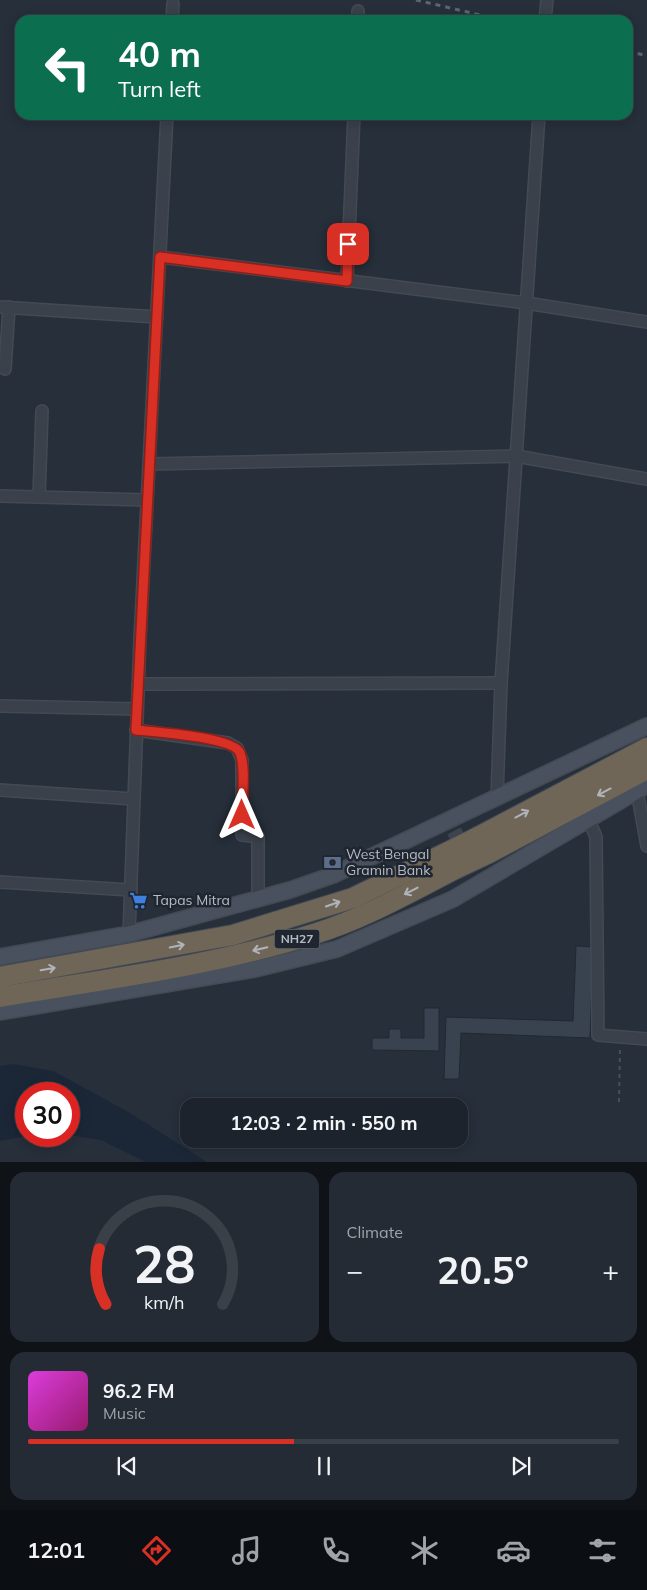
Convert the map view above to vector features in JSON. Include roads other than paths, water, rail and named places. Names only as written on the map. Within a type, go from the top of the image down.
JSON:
[{"type":"highway","name":"NH27","points":[[0,997],[203,962],[318,933],[362,916],[458,863],[483,845],[647,748]]},
{"type":"highway","name":"NH27","points":[[483,845],[647,769]]},
{"type":"highway","name":"NH27","points":[[0,977],[233,935],[458,863]]},
{"type":"street","points":[[546,15],[547,0]]},
{"type":"street","points":[[172,15],[173,4]]},
{"type":"street","points":[[129,934],[138,684],[167,120]]},
{"type":"street","points":[[347,281],[354,120]]},
{"type":"street","points":[[497,797],[501,683],[539,120]]},
{"type":"street","points":[[160,257],[526,303],[647,322]]},
{"type":"street","points":[[5,369],[5,307],[157,317]]},
{"type":"street","points":[[40,497],[42,411]]},
{"type":"street","points":[[149,464],[516,456],[647,479]]},
{"type":"street","points":[[0,496],[147,500]]},
{"type":"street","points":[[138,684],[501,683]]},
{"type":"street","points":[[0,706],[137,709]]},
{"type":"street","points":[[0,957],[129,934],[258,899],[333,876],[451,826],[497,797],[647,726]]},
{"type":"street","points":[[136,730],[220,742],[237,748],[242,760],[242,835],[258,836],[258,899]]},
{"type":"street","points":[[0,1012],[300,960],[337,949],[391,928],[453,899],[642,788],[647,846]]},
{"type":"street","points":[[0,790],[134,799]]},
{"type":"street","points":[[588,818],[596,837],[598,1036],[647,1039]]},
{"type":"street","points":[[458,863],[483,881]]},
{"type":"street","points":[[0,882],[131,890]]},
{"type":"water","points":[[13,1064],[53,1071],[73,1082],[15,1082],[15,1138],[0,1141],[0,1066]]},
{"type":"water","points":[[80,1086],[130,1113],[180,1145],[180,1148],[185,1148],[207,1162],[146,1162],[101,1140],[80,1137]]},
{"type":"tunnel","points":[[454,831],[466,853]]},
{"type":"railway","points":[[416,0],[480,15]]},
{"type":"railway","points":[[633,52],[647,56]]},
{"type":"place","name":"West Bengal Gramin Bank","points":[[332,862]]},
{"type":"place","name":"Tapas Mitra","points":[[139,900]]}]
